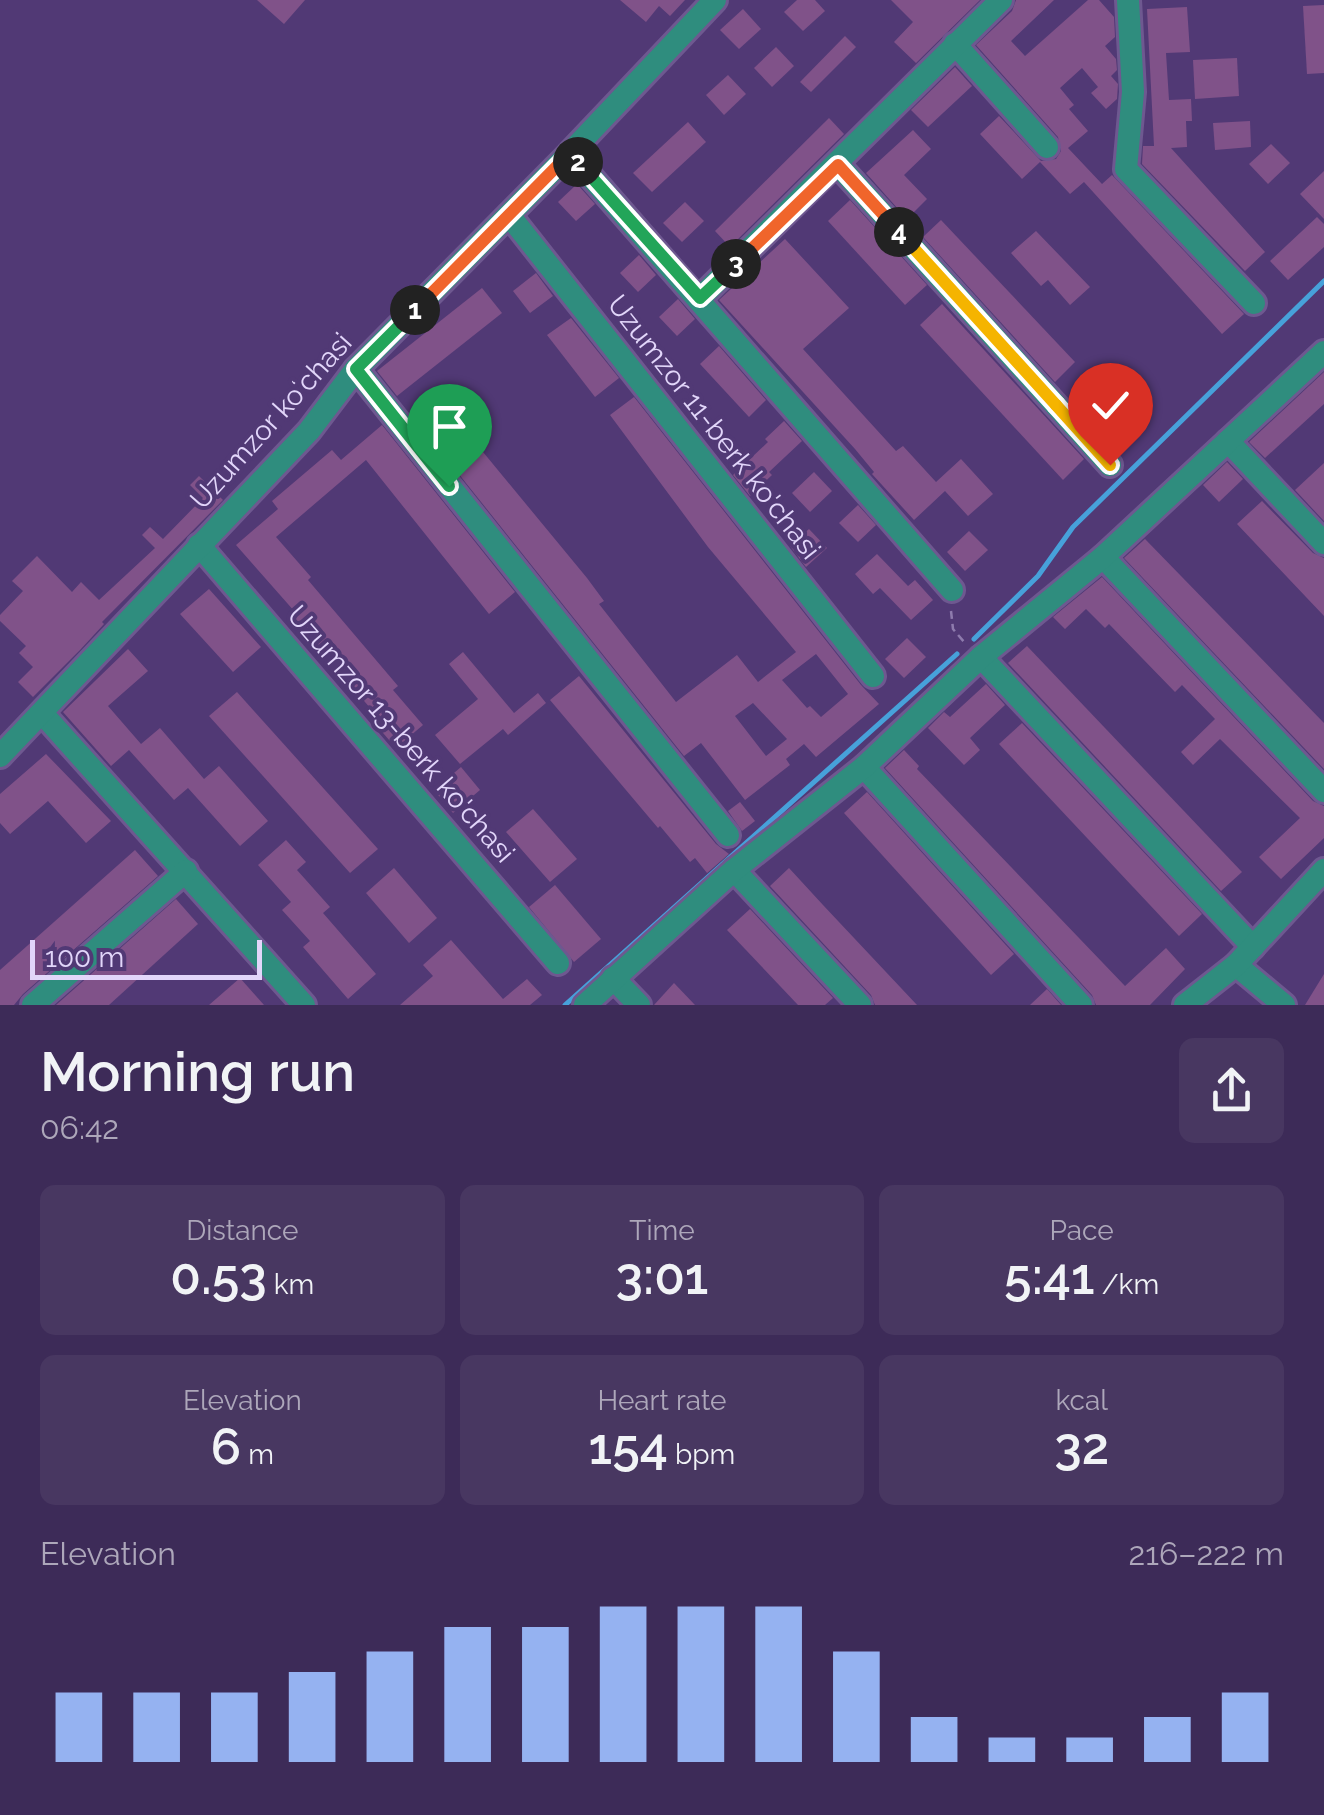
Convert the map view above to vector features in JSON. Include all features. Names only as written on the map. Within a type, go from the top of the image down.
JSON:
[{"type":"street","name":"Uzumzor koʻchasi","points":[[0,756],[309,431],[356,369],[715,0]]},
{"type":"street","points":[[700,298],[1001,0]]},
{"type":"street","points":[[1128,0],[1133,92],[1126,170],[1254,304]]},
{"type":"street","points":[[955,44],[1047,148]]},
{"type":"street","points":[[570,153],[952,590]]},
{"type":"street","points":[[838,165],[1110,465]]},
{"type":"street","name":"Uzumzor 11-berk ko'chasi","points":[[509,215],[873,676]]},
{"type":"street","points":[[585,1005],[734,870],[864,767],[974,651],[1103,557],[1324,352]]},
{"type":"street","points":[[356,369],[728,835]]},
{"type":"street","points":[[1228,441],[1324,542]]},
{"type":"street","name":"Uzumzor 13-berk ko'chasi","points":[[200,545],[558,963]]},
{"type":"street","points":[[1103,557],[1324,791]]},
{"type":"street","points":[[974,651],[1253,947]]},
{"type":"street","points":[[42,713],[297,996],[272,1005]]},
{"type":"street","points":[[864,767],[1081,1005]]},
{"type":"street","points":[[734,870],[860,1005]]},
{"type":"street","points":[[1185,1005],[1236,965],[1324,870]]},
{"type":"street","points":[[33,1005],[186,871]]},
{"type":"street","points":[[1236,965],[1284,1005]]},
{"type":"street","points":[[614,978],[639,1005]]},
{"type":"path","points":[[952,590],[953,629],[974,651]]},
{"type":"building","points":[[257,0],[305,0],[284,24]]},
{"type":"building","points":[[620,0],[685,0],[670,16],[659,6],[646,22]]},
{"type":"building","points":[[797,0],[815,0],[825,11],[803,31],[784,12]]},
{"type":"building","points":[[891,0],[980,0],[916,63],[894,42],[913,22]]},
{"type":"building","points":[[1016,0],[1054,0],[1011,41],[1025,56],[1088,0],[1099,0],[1114,17],[1115,37],[1105,46],[1116,59],[1117,70],[1111,76],[1118,84],[1117,99],[1106,109],[1091,93],[1098,87],[1082,68],[1060,88],[1074,105],[1069,109],[1088,131],[1068,148],[1102,184],[1112,175],[1244,314],[1222,334],[1084,182],[1070,194],[1040,162],[1022,179],[980,134],[999,116],[1041,161],[1056,159],[1061,151],[1058,137],[976,45],[1012,11]]},
{"type":"building","points":[[1324,5],[1324,73],[1307,74],[1303,6]]},
{"type":"building","points":[[1187,7],[1190,52],[1166,53],[1169,100],[1191,99],[1192,121],[1186,121],[1187,147],[1171,148],[1265,252],[1245,271],[1142,164],[1143,146],[1154,146],[1147,9]]},
{"type":"building","points":[[743,9],[761,29],[739,49],[720,30]]},
{"type":"building","points":[[845,36],[856,47],[811,92],[800,82]]},
{"type":"building","points":[[776,47],[794,66],[772,87],[754,68]]},
{"type":"building","points":[[1237,58],[1239,96],[1195,99],[1193,60]]},
{"type":"building","points":[[955,67],[972,86],[928,127],[911,110]]},
{"type":"building","points":[[728,75],[746,94],[724,115],[706,95]]},
{"type":"building","points":[[829,118],[844,134],[730,247],[715,231]]},
{"type":"building","points":[[1250,121],[1251,147],[1215,150],[1213,123]]},
{"type":"building","points":[[688,122],[706,142],[652,192],[633,173]]},
{"type":"building","points":[[913,130],[931,149],[904,175],[927,199],[907,219],[866,173]]},
{"type":"building","points":[[1271,144],[1290,163],[1268,184],[1249,164]]},
{"type":"building","points":[[1324,171],[1324,219],[1300,194]]},
{"type":"building","points":[[577,184],[595,204],[576,221],[558,202]]},
{"type":"building","points":[[850,200],[927,285],[905,305],[828,221]]},
{"type":"building","points":[[685,202],[704,221],[682,242],[663,223]]},
{"type":"building","points":[[1317,217],[1324,224],[1324,247],[1288,280],[1270,261]]},
{"type":"building","points":[[941,220],[1075,362],[1055,382],[923,237]]},
{"type":"building","points":[[1036,231],[1090,287],[1070,305],[1048,280],[1041,286],[1011,253]]},
{"type":"building","points":[[785,239],[849,308],[803,349],[896,451],[903,446],[936,482],[961,459],[993,494],[968,516],[945,491],[914,520],[719,300]]},
{"type":"building","points":[[639,255],[656,275],[638,292],[620,273]]},
{"type":"building","points":[[536,273],[553,296],[530,313],[513,291]]},
{"type":"building","points":[[482,288],[502,313],[397,396],[377,371]]},
{"type":"building","points":[[678,299],[695,319],[677,336],[659,317]]},
{"type":"building","points":[[942,304],[1084,459],[1063,480],[920,325]]},
{"type":"building","points":[[571,318],[619,378],[595,397],[547,335]]},
{"type":"building","points":[[719,346],[766,400],[749,417],[700,364]]},
{"type":"building","points":[[1324,372],[1324,404],[1265,458],[1249,442]]},
{"type":"building","points":[[1096,385],[1114,405],[1093,424],[1076,405]]},
{"type":"building","points":[[634,397],[879,704],[816,757],[804,744],[786,759],[790,765],[745,800],[701,743],[684,756],[430,438],[455,418],[587,578],[604,601],[599,604],[676,702],[737,655],[758,682],[796,652],[708,547],[610,415]],"holes":[[[816,654],[848,694],[821,717],[810,706],[807,708],[782,680]],[[753,703],[787,739],[766,756],[735,716]]]},
{"type":"building","points":[[784,421],[802,441],[750,496],[733,475]]},
{"type":"building","points":[[382,425],[515,592],[489,614],[366,460],[276,537],[398,686],[393,690],[423,725],[396,748],[377,726],[382,722],[236,545],[278,509],[272,501],[332,450],[341,460]]},
{"type":"building","points":[[1227,462],[1243,479],[1219,502],[1203,485]]},
{"type":"building","points":[[1324,463],[1324,521],[1295,490]]},
{"type":"building","points":[[814,472],[832,491],[810,512],[792,493]]},
{"type":"building","points":[[199,476],[223,500],[33,697],[18,682],[33,667],[19,653],[26,646],[0,621],[0,615],[23,591],[12,581],[37,556],[72,592],[81,582],[99,600],[155,548],[142,535],[150,527],[163,539],[203,498],[190,485]]},
{"type":"building","points":[[1262,501],[1313,553],[1324,558],[1324,616],[1237,524]]},
{"type":"building","points":[[858,505],[876,525],[858,542],[839,523]]},
{"type":"building","points":[[809,529],[827,548],[806,567],[790,546]]},
{"type":"building","points":[[969,531],[988,550],[965,571],[947,552]]},
{"type":"building","points":[[1145,539],[1324,723],[1324,769],[1124,558]]},
{"type":"building","points":[[877,554],[908,586],[915,580],[933,600],[911,620],[880,588],[873,594],[855,574]]},
{"type":"building","points":[[1102,577],[1313,801],[1324,806],[1324,838],[1281,879],[1259,857],[1300,818],[1220,739],[1193,765],[1181,752],[1215,719],[1182,685],[1175,692],[1109,624],[1105,628],[1086,609],[1065,629],[1053,617]]},
{"type":"building","points":[[209,589],[261,647],[233,672],[180,614]]},
{"type":"building","points":[[907,638],[926,657],[904,678],[885,659]]},
{"type":"building","points":[[1027,646],[1242,872],[1221,891],[1008,663]]},
{"type":"building","points":[[128,649],[148,671],[108,706],[141,744],[160,728],[204,779],[219,766],[268,821],[240,846],[188,788],[174,800],[129,750],[111,766],[63,712]]},
{"type":"building","points":[[463,652],[514,713],[538,693],[546,703],[508,735],[503,729],[460,764],[435,735],[478,699],[449,664]]},
{"type":"building","points":[[579,676],[716,844],[729,854],[707,873],[695,858],[690,862],[658,828],[550,700]]},
{"type":"building","points":[[986,684],[1005,705],[970,738],[980,750],[964,765],[928,728],[944,712],[950,717]]},
{"type":"building","points":[[237,692],[378,849],[350,873],[209,716]]},
{"type":"building","points":[[1022,723],[1202,914],[1179,936],[999,744]]},
{"type":"building","points":[[904,750],[919,766],[917,769],[1125,986],[1166,948],[1185,969],[1150,1005],[1096,1005],[1092,995],[885,768]]},
{"type":"building","points":[[46,754],[111,821],[86,843],[48,801],[10,834],[0,823],[0,794]]},
{"type":"building","points":[[461,767],[480,790],[453,813],[434,790]]},
{"type":"building","points":[[867,792],[1014,954],[991,975],[844,813]]},
{"type":"building","points":[[740,802],[755,821],[742,831],[728,811]]},
{"type":"building","points":[[533,809],[577,859],[550,882],[506,832]]},
{"type":"building","points":[[286,840],[306,862],[297,870],[330,907],[323,913],[376,974],[348,999],[303,947],[310,941],[282,910],[291,902],[258,865]]},
{"type":"building","points":[[135,850],[158,876],[14,1005],[0,1005],[0,970]]},
{"type":"building","points":[[394,868],[437,918],[409,943],[366,893]]},
{"type":"building","points":[[789,868],[917,1005],[875,1005],[871,995],[770,886]]},
{"type":"building","points":[[555,885],[601,939],[574,962],[529,907]]},
{"type":"building","points":[[176,899],[198,924],[109,1005],[56,1005]]},
{"type":"building","points":[[750,909],[833,998],[825,1005],[798,1005],[727,930]]},
{"type":"building","points":[[451,940],[503,999],[527,979],[542,995],[530,1005],[400,1005],[433,976],[423,965]]},
{"type":"building","points":[[1324,974],[1324,1005],[1305,1005]]},
{"type":"building","points":[[240,978],[264,1005],[209,1005]]},
{"type":"building","points":[[674,983],[695,1005],[654,1005]]},
{"type":"building","points":[[1047,989],[1061,1005],[1030,1005]]},
{"type":"waterway","points":[[974,639],[1038,576],[1073,527],[1324,281]]},
{"type":"waterway","points":[[565,1005],[957,654]]},
{"type":"route","points":[[449,486],[356,369],[570,153],[700,298],[838,165],[1110,465]]}]
